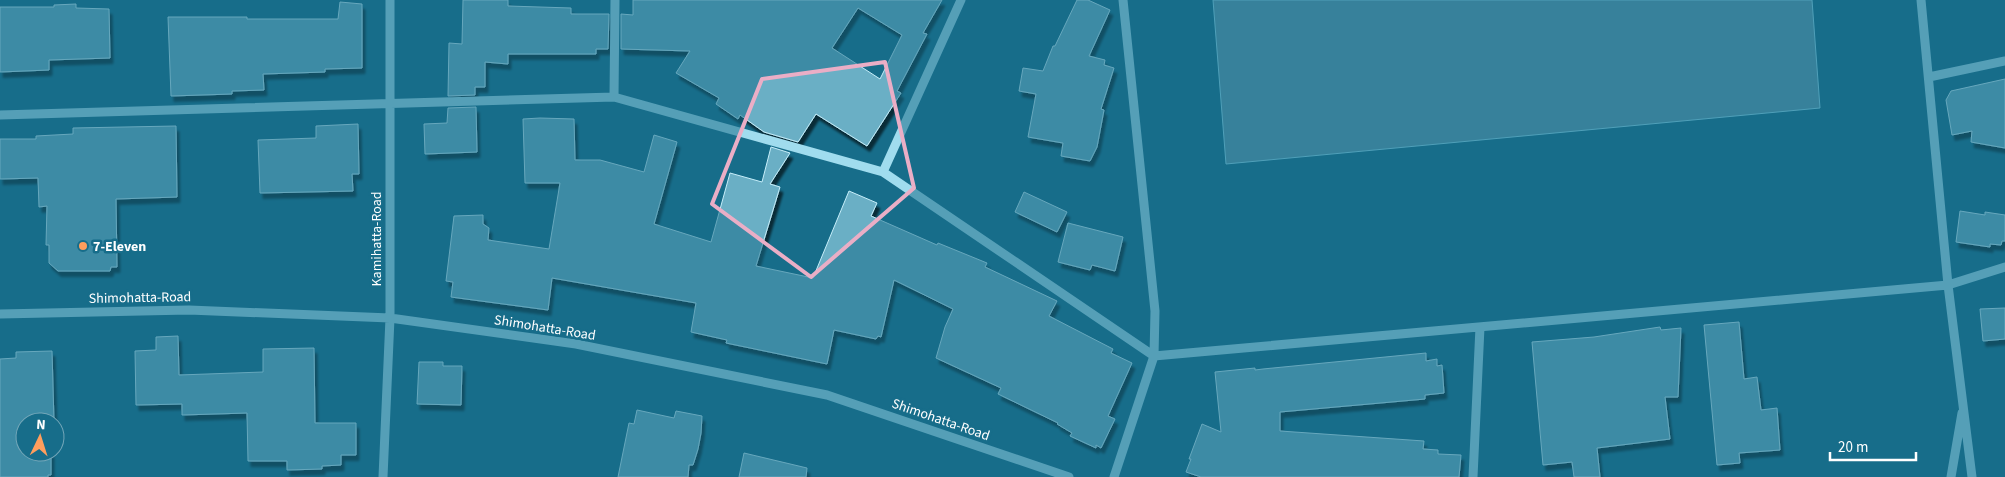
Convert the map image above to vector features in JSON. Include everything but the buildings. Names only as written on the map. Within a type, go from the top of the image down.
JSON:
[{"type":"street","name":"Kamihatta-Road","points":[[383,477],[390,318],[390,0]]},
{"type":"street","points":[[614,97],[616,0]]},
{"type":"street","points":[[883,172],[961,0]]},
{"type":"street","points":[[1114,477],[1154,356],[1154,311],[1123,0]]},
{"type":"street","points":[[1921,0],[1948,285],[1972,477]]},
{"type":"street","points":[[1929,78],[2005,61]]},
{"type":"street","points":[[0,115],[614,97],[883,172],[1154,356],[1948,285],[2005,267]]},
{"type":"street","name":"Shimohatta-Road","points":[[0,314],[189,310],[390,318],[576,344],[827,395],[1069,477]]},
{"type":"street","points":[[1473,477],[1480,327]]},
{"type":"street","points":[[1951,477],[1964,402]]},
{"type":"highlighted area","points":[[885,62],[914,188],[811,277],[712,204],[762,79]]},
{"type":"water","points":[[1213,0],[1812,0],[1820,108],[1226,164]]},
{"type":"place","name":"7-Eleven","points":[[83,246]]}]
